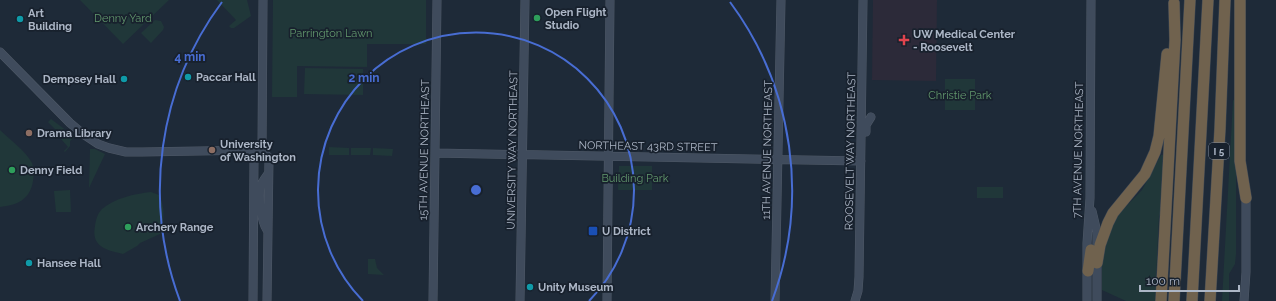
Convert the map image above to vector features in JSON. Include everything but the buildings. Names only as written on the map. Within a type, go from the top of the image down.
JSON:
[{"type":"highway","points":[[1192,301],[1208,0]]},
{"type":"highway","name":"I 5","points":[[1210,301],[1220,129],[1225,0]]},
{"type":"highway","points":[[1240,0],[1240,161],[1246,198]]},
{"type":"highway","points":[[1088,271],[1093,243],[1097,232],[1105,220],[1113,213],[1145,174],[1152,161],[1158,144],[1168,39],[1174,2]]},
{"type":"highway","points":[[1161,301],[1175,40],[1174,2]]},
{"type":"highway","points":[[1174,301],[1190,2]]},
{"type":"highway","points":[[1097,263],[1102,236],[1113,213]]},
{"type":"highway","points":[[1213,264],[1214,301]]},
{"type":"street","points":[[263,0],[262,150],[269,158],[269,173],[261,186],[261,216],[268,232],[267,301]]},
{"type":"street","name":"15TH AVENUE NORTHEAST","points":[[433,301],[437,0]]},
{"type":"street","name":"UNIVERSITY WAY NORTHEAST","points":[[520,301],[525,0]]},
{"type":"street","points":[[607,301],[610,0]]},
{"type":"street","name":"11TH AVENUE NORTHEAST","points":[[775,301],[781,0]]},
{"type":"street","name":"ROOSEVELT WAY NORTHEAST","points":[[855,301],[858,291],[859,277],[863,0]]},
{"type":"street","name":"7TH AVENUE NORTHEAST","points":[[1087,301],[1087,243],[1090,198],[1090,0]]},
{"type":"street","points":[[0,52],[70,123],[89,138],[109,148],[126,152],[262,150]]},
{"type":"street","points":[[861,150],[865,142],[866,125],[871,117]]},
{"type":"street","points":[[253,301],[254,158],[262,150]]},
{"type":"street","name":"NORTHEAST 43RD STREET","points":[[435,153],[609,155],[861,161]]},
{"type":"street","points":[[1090,198],[1097,232],[1097,301]]},
{"type":"street","points":[[1244,301],[1246,272],[1246,198]]},
{"type":"street","points":[[253,264],[268,264]]},
{"type":"shaded area","name":"UW Medical Center - Roosevelt","points":[[873,0],[937,0],[936,81],[872,80]]},
{"type":"green space","name":"Denny Yard","points":[[80,0],[169,0],[123,44]]},
{"type":"green space","points":[[217,0],[247,0],[251,16],[234,28],[231,28],[229,26],[236,20]]},
{"type":"green space","name":"Parrington Lawn","points":[[273,0],[426,0],[426,44],[367,44],[367,67],[297,66],[297,97],[272,97]]},
{"type":"green space","points":[[155,20],[161,21],[164,27],[151,43],[141,33]]},
{"type":"green space","points":[[305,68],[363,69],[363,95],[304,94]]},
{"type":"green space","name":"Christie Park","points":[[945,79],[975,79],[975,110],[945,110]]},
{"type":"green space","points":[[1233,100],[1236,101],[1236,254],[1235,264],[1229,274],[1229,301],[1222,301]]},
{"type":"green space","points":[[51,119],[75,137],[70,141],[70,146],[65,152],[64,151],[68,147],[61,139],[63,137],[48,122]]},
{"type":"green space","points":[[0,130],[29,158],[33,165],[34,174],[29,193],[26,197],[12,205],[0,207]]},
{"type":"green space","points":[[329,147],[349,148],[349,155],[329,155]]},
{"type":"green space","points":[[351,148],[371,148],[370,155],[351,155]]},
{"type":"green space","points":[[373,148],[393,149],[392,156],[373,155]]},
{"type":"green space","points":[[90,149],[95,149],[105,154],[89,188]]},
{"type":"green space","points":[[1161,155],[1163,155],[1160,210],[1162,212],[1159,216],[1155,301],[1126,301],[1102,290],[1102,256],[1111,222],[1142,190]]},
{"type":"green space","name":"Building Park","points":[[619,166],[652,166],[652,190],[618,190]]},
{"type":"green space","points":[[977,187],[1003,187],[1003,198],[977,198]]},
{"type":"green space","points":[[70,190],[71,212],[56,212],[54,191]]},
{"type":"green space","name":"Archery Range","points":[[151,192],[159,195],[163,205],[163,219],[160,234],[140,243],[123,254],[111,251],[101,246],[95,239],[94,233],[96,219],[100,211],[107,205],[125,197]]},
{"type":"green space","points":[[368,259],[375,259],[377,268],[384,275],[368,274]]},
{"type":"place","name":"Open Flight Studio","points":[[537,18]]},
{"type":"place","name":"Art Building","points":[[20,19]]},
{"type":"place","name":"UW Medical Center - Roosevelt","points":[[904,40]]},
{"type":"place","name":"Paccar Hall","points":[[188,77]]},
{"type":"place","name":"Dempsey Hall","points":[[124,79]]},
{"type":"place","name":"Drama Library","points":[[29,133]]},
{"type":"place","name":"University of Washington","points":[[212,150]]},
{"type":"place","name":"Denny Field","points":[[12,170]]},
{"type":"place","name":"Archery Range","points":[[128,227]]},
{"type":"place","name":"U District","points":[[593,231]]},
{"type":"place","name":"Hansee Hall","points":[[29,263]]},
{"type":"place","name":"Unity Museum","points":[[530,287]]}]
